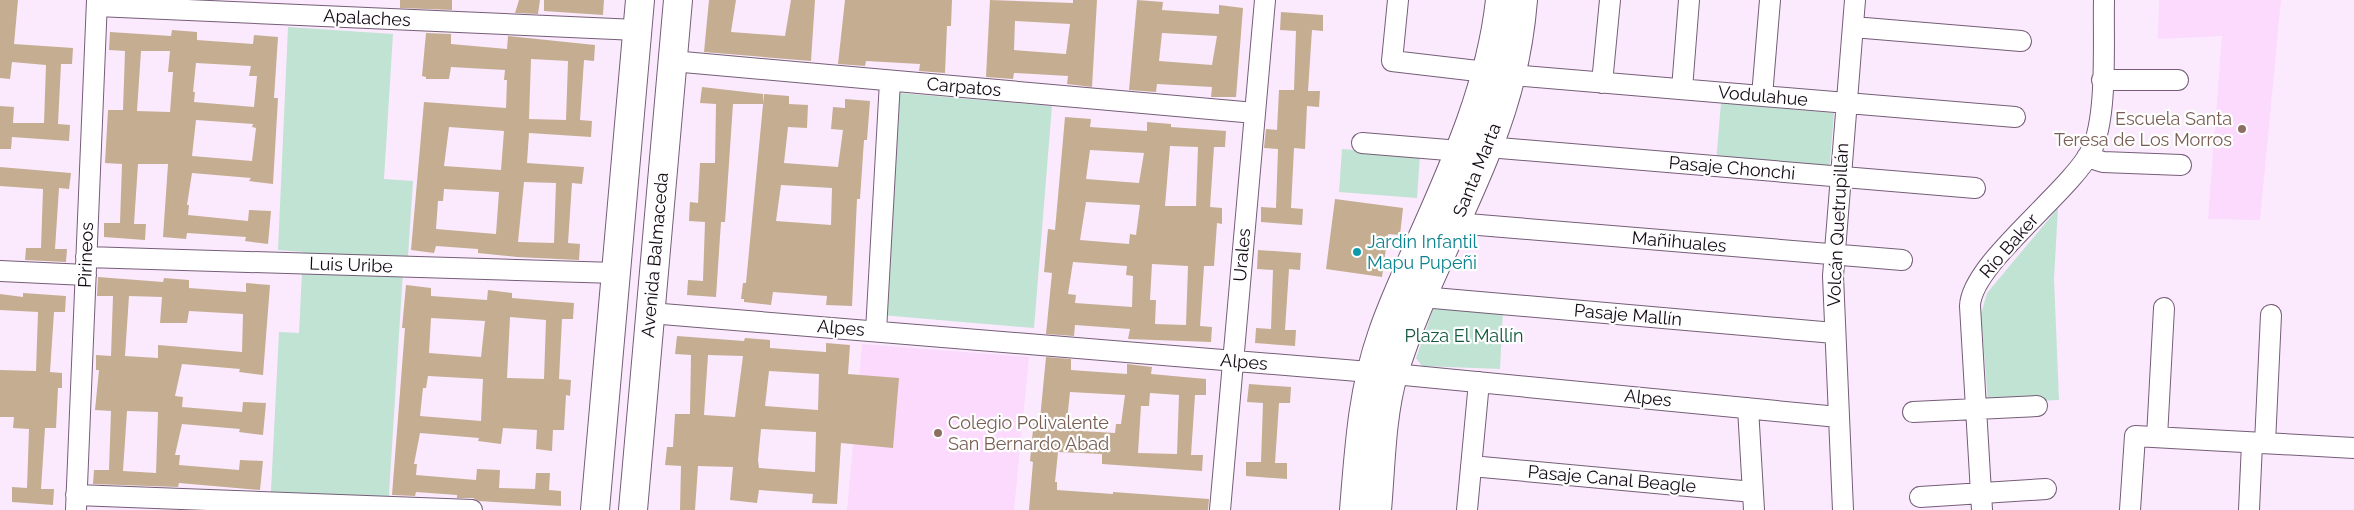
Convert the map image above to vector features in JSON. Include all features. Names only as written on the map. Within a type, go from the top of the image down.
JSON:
[{"type":"street","points":[[596,510],[640,0]]},
{"type":"street","name":"Avenida Balmaceda","points":[[633,510],[678,0]]},
{"type":"street","name":"Urales","points":[[1220,510],[1265,0]]},
{"type":"street","name":"Vodulahue","points":[[1398,0],[1392,61],[1498,74],[2015,117]]},
{"type":"street","name":"Santa Marta","points":[[1354,510],[1363,410],[1422,297],[1488,147],[1498,74],[1494,36],[1500,0]]},
{"type":"street","name":"Santa Marta","points":[[1377,510],[1385,415],[1382,373],[1393,307],[1460,151],[1498,74],[1518,40],[1523,0]]},
{"type":"street","points":[[1602,82],[1610,0]]},
{"type":"street","points":[[1682,89],[1689,0]]},
{"type":"street","points":[[1762,96],[1770,0]]},
{"type":"street","name":"Volcán Quetrupillán","points":[[1843,510],[1834,333],[1833,255],[1855,0]]},
{"type":"street","name":"Río Baker","points":[[1981,502],[1970,306],[1975,285],[2087,157],[2096,139],[2100,126],[2104,0]]},
{"type":"street","name":"Apalaches","points":[[97,3],[637,30]]},
{"type":"street","name":"Pirineos","points":[[76,502],[97,3]]},
{"type":"street","points":[[1853,27],[2022,41]]},
{"type":"street","name":"Carpatos","points":[[672,61],[1255,113]]},
{"type":"street","points":[[876,331],[890,80]]},
{"type":"street","points":[[2102,80],[2178,80]]},
{"type":"street","points":[[1362,143],[1460,151]]},
{"type":"street","name":"Pasaje Chonchi","points":[[1488,147],[1975,188]]},
{"type":"street","points":[[2087,157],[2103,162],[2181,165]]},
{"type":"street","name":"Mañihuales","points":[[1455,223],[1902,260]]},
{"type":"street","name":"Luis Uribe","points":[[0,271],[86,266],[616,273]]},
{"type":"street","name":"Pasaje Mallín","points":[[1422,297],[1834,333]]},
{"type":"street","points":[[2157,437],[2164,308]]},
{"type":"street","name":"Alpes","points":[[650,313],[1382,373],[1838,417]]},
{"type":"street","points":[[2249,510],[2271,316]]},
{"type":"street","points":[[1467,510],[1479,382]]},
{"type":"street","points":[[1913,412],[2037,406]]},
{"type":"street","points":[[1748,408],[1753,501]]},
{"type":"street","points":[[2130,510],[2134,436],[2354,448]]},
{"type":"street","name":"Pasaje Canal Beagle","points":[[1471,466],[1753,501]]},
{"type":"street","points":[[1920,497],[1981,502],[2046,489]]},
{"type":"street","points":[[76,502],[472,510]]},
{"type":"shaded area","name":"Escuela Santa Teresa de Los Morros","points":[[2159,0],[2281,0],[2260,220],[2208,219],[2222,36],[2158,39]]},
{"type":"shaded area","name":"Colegio Polivalente San Bernardo Abad","points":[[862,344],[1029,357],[1014,510],[847,510]]},
{"type":"green space","points":[[288,27],[393,34],[384,179],[413,181],[407,271],[403,271],[388,510],[270,510],[279,332],[299,333],[303,252],[278,250]]},
{"type":"green space","points":[[900,93],[1052,106],[1034,328],[881,315]]},
{"type":"green space","points":[[1721,103],[1834,113],[1829,173],[1716,163]]},
{"type":"green space","points":[[1342,149],[1420,155],[1417,198],[1339,192]]},
{"type":"green space","points":[[2058,208],[2054,279],[2059,400],[1988,403],[1981,314],[1987,293]]},
{"type":"green space","name":"Plaza El Mallín","points":[[1435,304],[1503,309],[1500,369],[1422,366],[1416,358]]},
{"type":"building","points":[[0,0],[18,0],[14,44],[73,48],[72,64],[61,64],[58,124],[70,125],[69,141],[12,137],[11,149],[0,149],[0,106],[14,107],[13,123],[44,123],[46,65],[12,62],[10,79],[0,78]]},
{"type":"building","points":[[400,0],[452,0],[452,10],[400,8]]},
{"type":"building","points":[[519,0],[540,0],[538,14],[515,13]]},
{"type":"building","points":[[544,0],[604,0],[603,15],[544,11]]},
{"type":"building","points":[[709,0],[736,0],[731,32],[785,36],[791,0],[815,0],[811,61],[704,52]]},
{"type":"building","points":[[845,0],[952,0],[951,26],[947,26],[945,73],[919,71],[920,64],[866,61],[865,66],[838,64]]},
{"type":"building","points":[[990,0],[1073,3],[1073,0],[1097,0],[1092,87],[1067,84],[1068,76],[1014,73],[1013,79],[986,77]],"holes":[[[1015,21],[1070,24],[1066,54],[1014,50]]]},
{"type":"building","points":[[1137,0],[1163,2],[1162,10],[1219,14],[1219,5],[1243,8],[1236,97],[1211,97],[1212,87],[1157,84],[1156,92],[1129,90]],"holes":[[[1162,33],[1217,36],[1212,65],[1159,61]]]},
{"type":"building","points":[[1281,12],[1323,15],[1323,31],[1312,30],[1308,91],[1320,91],[1319,107],[1307,106],[1305,149],[1294,148],[1291,208],[1303,209],[1302,225],[1261,222],[1261,207],[1276,208],[1278,149],[1264,148],[1266,129],[1277,130],[1279,90],[1294,90],[1296,31],[1280,30]]},
{"type":"building","points":[[172,30],[197,32],[197,40],[253,44],[254,35],[278,37],[274,98],[278,98],[273,184],[249,181],[251,178],[192,173],[187,205],[189,205],[188,215],[248,221],[249,210],[271,211],[268,244],[245,241],[246,237],[187,233],[186,239],[163,237],[168,164],[138,164],[134,224],[146,224],[145,240],[104,237],[104,223],[120,223],[122,164],[105,163],[108,110],[123,110],[125,51],[109,50],[110,32],[171,36]],"holes":[[[141,51],[170,51],[168,72],[173,72],[170,112],[137,111]],[[196,63],[251,66],[249,76],[257,76],[254,107],[194,102],[195,92],[193,92]],[[196,120],[253,124],[252,127],[256,128],[252,161],[192,156]]]},
{"type":"building","points":[[426,33],[451,34],[451,44],[507,49],[508,36],[595,45],[594,61],[584,60],[580,120],[592,121],[591,137],[529,133],[527,163],[584,167],[582,184],[572,183],[568,243],[580,244],[579,260],[517,257],[478,253],[478,249],[436,246],[434,253],[411,250],[424,102],[506,108],[507,80],[504,80],[505,70],[451,67],[449,79],[426,79],[426,77],[422,76]],"holes":[[[531,59],[568,61],[566,120],[529,119]],[[449,127],[504,131],[501,170],[444,166]],[[524,182],[556,183],[554,243],[518,242]],[[444,189],[499,192],[496,234],[436,229],[438,201],[443,201]]]},
{"type":"building","points":[[702,87],[763,94],[763,104],[733,104],[725,222],[721,222],[716,297],[687,295],[688,280],[703,281],[705,222],[689,221],[690,202],[698,203],[700,163],[715,163],[716,104],[700,103]]},
{"type":"building","points":[[764,94],[789,96],[789,104],[808,105],[807,128],[788,127],[784,163],[838,167],[843,130],[831,129],[833,107],[845,108],[845,99],[870,101],[867,140],[864,140],[860,199],[857,199],[852,306],[826,305],[827,296],[773,292],[771,305],[744,302],[744,299],[741,299],[743,283],[746,283]],"holes":[[[781,185],[832,188],[831,225],[776,221]]]},
{"type":"building","points":[[1065,117],[1091,119],[1090,127],[1147,131],[1147,122],[1171,124],[1171,127],[1226,131],[1225,147],[1214,147],[1210,207],[1222,208],[1222,224],[1217,223],[1214,266],[1204,266],[1200,326],[1212,327],[1211,342],[1128,339],[1130,329],[1075,325],[1074,336],[1046,334],[1052,273],[1044,272],[1048,229],[1055,230]],"holes":[[[1170,146],[1198,147],[1196,206],[1165,206]],[[1090,150],[1144,153],[1139,183],[1086,179]],[[1086,202],[1140,205],[1136,235],[1130,234],[1129,244],[1080,240]],[[1073,262],[1127,266],[1126,275],[1133,276],[1132,307],[1075,303],[1076,295],[1068,294]],[[1152,264],[1188,266],[1186,325],[1155,324],[1156,300],[1150,300]]]},
{"type":"building","points":[[0,167],[71,173],[69,189],[59,188],[55,249],[67,249],[66,262],[25,260],[26,248],[41,248],[43,189],[0,186]]},
{"type":"building","name":"Jardín Infantil Mapu Pupeñi","points":[[1335,199],[1403,208],[1400,235],[1388,234],[1382,277],[1326,269]]},
{"type":"building","points":[[1258,250],[1301,253],[1300,270],[1289,269],[1285,330],[1296,330],[1295,346],[1255,343],[1256,328],[1271,329],[1273,270],[1257,269]]},
{"type":"building","points":[[98,277],[163,282],[164,278],[189,280],[189,288],[246,292],[246,283],[270,285],[263,375],[239,372],[240,369],[182,364],[175,396],[183,397],[182,407],[242,412],[243,402],[266,403],[263,435],[239,432],[240,429],[182,424],[175,455],[180,455],[179,465],[239,470],[240,460],[263,461],[260,490],[179,483],[178,487],[93,484],[94,470],[109,470],[111,411],[95,410],[99,370],[96,370],[96,355],[111,356],[113,296],[97,296]],"holes":[[[129,296],[162,297],[160,323],[187,323],[189,311],[243,314],[242,352],[158,345],[158,358],[125,356]],[[127,411],[158,412],[156,473],[123,471]]]},
{"type":"building","points":[[406,285],[431,288],[431,296],[487,300],[488,290],[512,293],[512,298],[574,303],[573,319],[562,319],[559,379],[571,380],[570,396],[566,395],[564,430],[553,430],[552,451],[536,449],[537,430],[503,428],[501,444],[478,441],[479,438],[420,433],[414,464],[417,464],[416,475],[476,480],[477,469],[500,470],[499,488],[535,489],[536,473],[550,473],[549,490],[561,491],[561,506],[479,501],[473,498],[457,498],[457,495],[416,492],[415,496],[392,495],[405,328],[402,328]],"holes":[[[510,317],[546,320],[544,379],[507,378]],[[431,318],[485,321],[481,357],[429,353]],[[428,376],[483,379],[481,421],[420,416],[423,388],[426,388]]]},
{"type":"building","points":[[23,293],[66,296],[65,312],[54,312],[50,372],[62,373],[62,388],[58,388],[56,428],[45,428],[41,489],[54,489],[53,505],[12,502],[12,487],[27,488],[29,429],[13,428],[14,417],[0,417],[0,370],[36,371],[38,312],[0,310],[0,294],[23,297]]},
{"type":"building","points":[[677,336],[744,341],[745,338],[770,340],[770,348],[826,352],[826,343],[850,345],[848,374],[899,378],[893,448],[841,443],[837,504],[812,503],[813,494],[759,490],[757,503],[730,500],[733,467],[698,466],[695,510],[680,510],[681,466],[665,465],[667,447],[673,447],[675,414],[690,414],[691,355],[675,354]],"holes":[[[708,355],[743,356],[735,417],[704,415]],[[769,371],[819,374],[818,410],[765,406]],[[761,429],[816,432],[815,472],[759,468]]]},
{"type":"building","points":[[1046,357],[1071,359],[1071,370],[1127,374],[1127,364],[1152,367],[1151,374],[1206,379],[1206,395],[1195,395],[1191,455],[1203,455],[1202,471],[1102,464],[1102,454],[1058,452],[1055,482],[1057,482],[1057,490],[1209,499],[1208,510],[1029,510],[1033,462],[1030,461],[1034,419],[1040,419]],"holes":[[[1070,392],[1125,395],[1121,424],[1116,424],[1115,433],[1066,430]],[[1150,393],[1179,395],[1177,454],[1138,453],[1141,406],[1149,406]]]},
{"type":"building","points":[[1249,384],[1291,387],[1290,403],[1279,403],[1275,463],[1287,463],[1287,479],[1246,476],[1246,462],[1261,462],[1263,403],[1247,402]]},
{"type":"place","name":"Escuela Santa Teresa de Los Morros","points":[[2242,129]]},
{"type":"place","name":"Jardín Infantil Mapu Pupeñi","points":[[1357,252]]},
{"type":"place","name":"Colegio Polivalente San Bernardo Abad","points":[[938,433]]}]
